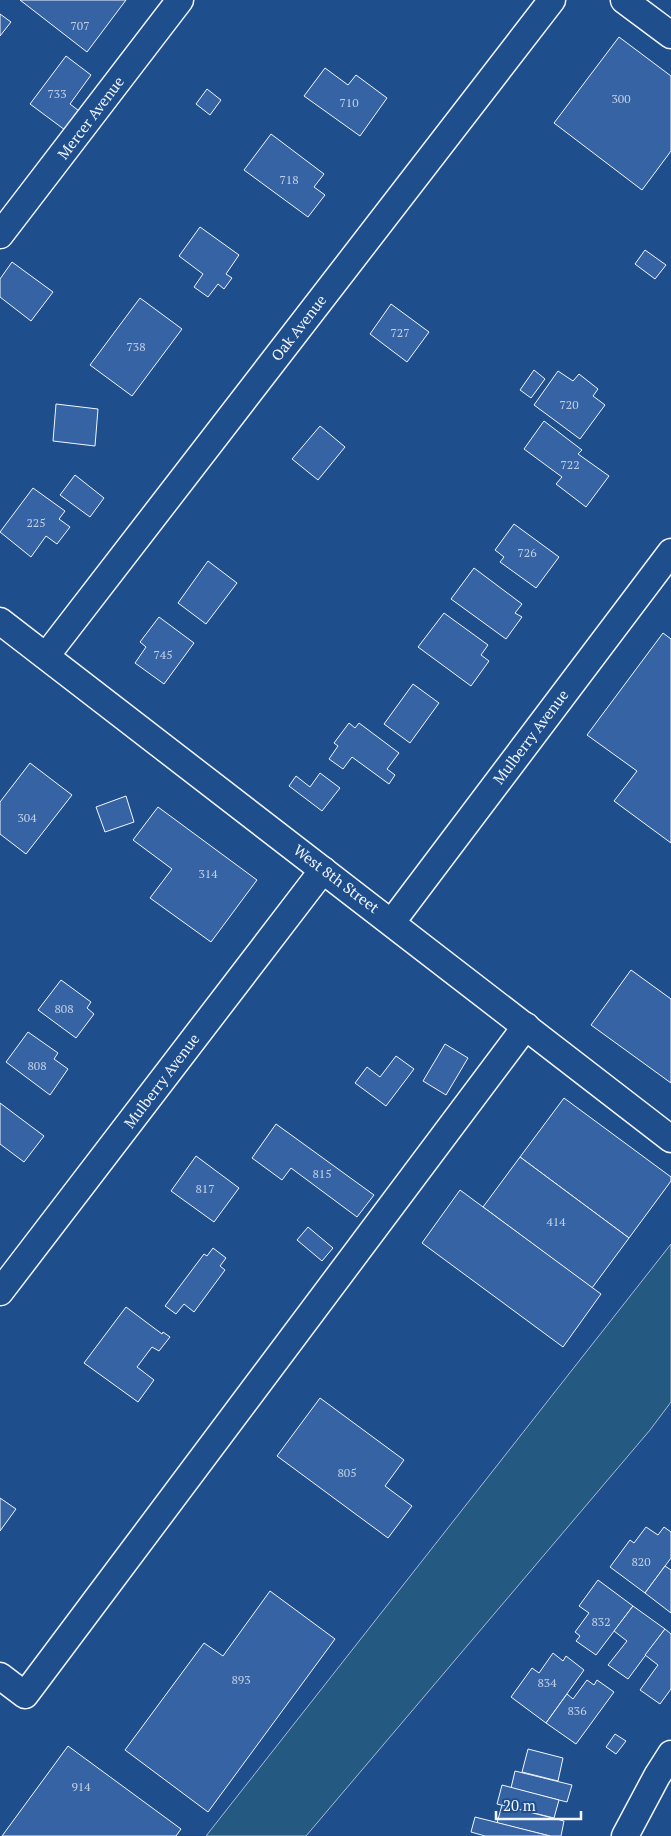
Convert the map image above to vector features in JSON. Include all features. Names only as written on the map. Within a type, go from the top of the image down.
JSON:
[{"type":"street","name":"Mercer Avenue","points":[[0,235],[180,0]]},
{"type":"street","name":"Oak Avenue","points":[[46,656],[552,0]]},
{"type":"street","points":[[624,0],[671,35]]},
{"type":"street","name":"Mulberry Avenue","points":[[392,922],[671,552]]},
{"type":"street","name":"West 8th Street","points":[[0,621],[671,1138]]},
{"type":"street","name":"Mulberry Avenue","points":[[0,1292],[323,870]]},
{"type":"street","points":[[0,1676],[26,1695],[526,1026]]},
{"type":"street","points":[[625,1836],[671,1754]]},
{"type":"shaded area","points":[[671,1244],[671,1402],[650,1430],[306,1836],[206,1836]]},
{"type":"building","points":[[20,0],[126,0],[87,52]]},
{"type":"building","points":[[0,14],[11,22],[0,36]]},
{"type":"building","points":[[619,37],[671,76],[671,151],[642,190],[554,123]]},
{"type":"building","points":[[66,56],[91,75],[70,104],[83,114],[69,133],[30,104]]},
{"type":"building","points":[[325,68],[348,85],[356,75],[387,98],[360,136],[304,96]]},
{"type":"building","points":[[207,89],[221,100],[210,115],[196,104]]},
{"type":"building","points":[[271,134],[324,174],[314,187],[325,195],[308,217],[244,170]]},
{"type":"building","points":[[200,227],[239,255],[226,274],[232,278],[224,289],[218,284],[208,297],[194,287],[203,274],[179,256]]},
{"type":"building","points":[[645,250],[666,265],[655,279],[635,264]]},
{"type":"building","points":[[12,262],[53,292],[31,321],[0,297],[0,279]]},
{"type":"building","points":[[140,298],[182,329],[132,396],[90,365]]},
{"type":"building","points":[[391,304],[429,332],[407,362],[370,334]]},
{"type":"building","points":[[534,370],[545,379],[531,398],[520,390]]},
{"type":"building","points":[[558,371],[573,381],[579,374],[598,389],[593,396],[605,405],[580,439],[534,405]]},
{"type":"building","points":[[56,404],[98,409],[95,446],[53,441]]},
{"type":"building","points":[[544,421],[582,450],[578,454],[609,476],[586,507],[556,484],[562,477],[524,449]]},
{"type":"building","points":[[320,426],[345,447],[318,480],[292,459]]},
{"type":"building","points":[[75,475],[104,498],[90,517],[60,495]]},
{"type":"building","points":[[33,488],[65,511],[59,519],[70,527],[57,544],[46,536],[31,557],[0,532]]},
{"type":"building","points":[[514,524],[559,557],[536,588],[500,562],[504,557],[495,550]]},
{"type":"building","points":[[208,561],[237,583],[206,624],[178,603]]},
{"type":"building","points":[[474,568],[522,604],[515,613],[522,617],[506,639],[451,599]]},
{"type":"building","points":[[444,613],[488,645],[481,655],[489,661],[471,686],[418,647]]},
{"type":"building","points":[[159,617],[194,643],[164,684],[135,663],[146,647],[140,642]]},
{"type":"building","points":[[663,633],[671,639],[671,843],[614,801],[637,771],[587,735]]},
{"type":"building","points":[[413,684],[439,703],[410,743],[384,724]]},
{"type":"building","points":[[349,723],[355,728],[359,723],[399,753],[387,769],[395,775],[389,784],[352,757],[343,769],[329,759],[338,746],[334,743]]},
{"type":"building","points":[[30,763],[72,795],[26,854],[0,834],[0,802]]},
{"type":"building","points":[[320,773],[340,788],[322,811],[289,786],[296,776],[310,787]]},
{"type":"building","points":[[126,796],[134,822],[105,832],[96,807]]},
{"type":"building","points":[[158,807],[257,880],[211,942],[150,898],[172,869],[133,840]]},
{"type":"building","points":[[631,970],[671,999],[671,1083],[591,1025]]},
{"type":"building","points":[[61,980],[91,1002],[87,1008],[94,1014],[76,1038],[38,1010]]},
{"type":"building","points":[[28,1032],[58,1053],[54,1059],[68,1069],[50,1095],[6,1062]]},
{"type":"building","points":[[445,1044],[468,1058],[446,1095],[423,1081]]},
{"type":"building","points":[[396,1056],[414,1069],[386,1106],[355,1083],[367,1067],[380,1077]]},
{"type":"building","points":[[564,1098],[671,1177],[671,1181],[629,1238],[520,1157]]},
{"type":"building","points":[[0,1103],[44,1136],[24,1162],[0,1144]]},
{"type":"building","points":[[276,1124],[374,1195],[357,1217],[291,1168],[282,1180],[252,1158]]},
{"type":"building","points":[[196,1156],[239,1188],[214,1222],[171,1191]]},
{"type":"building","points":[[520,1157],[629,1238],[592,1288],[483,1207]]},
{"type":"building","points":[[460,1190],[601,1294],[563,1347],[422,1243]]},
{"type":"building","points":[[308,1227],[333,1248],[322,1261],[297,1240]]},
{"type":"building","points":[[213,1248],[226,1258],[220,1266],[225,1270],[194,1312],[184,1304],[176,1314],[165,1306],[204,1254],[207,1256]]},
{"type":"building","points":[[126,1307],[162,1334],[163,1332],[170,1337],[159,1351],[152,1347],[137,1367],[154,1380],[138,1402],[84,1363]]},
{"type":"building","points":[[320,1398],[404,1460],[385,1486],[412,1506],[388,1538],[277,1456]]},
{"type":"building","points":[[0,1498],[16,1509],[0,1531]]},
{"type":"building","points":[[646,1527],[658,1535],[664,1527],[671,1532],[671,1558],[645,1593],[610,1567],[630,1540],[634,1543]]},
{"type":"building","points":[[665,1566],[671,1570],[671,1613],[645,1593]]},
{"type":"building","points":[[598,1580],[633,1606],[596,1655],[576,1641],[580,1636],[575,1632],[589,1613],[579,1606]]},
{"type":"building","points":[[270,1591],[335,1639],[208,1812],[125,1750],[204,1643],[223,1656]]},
{"type":"building","points":[[633,1606],[665,1629],[628,1679],[608,1665],[627,1641],[614,1631]]},
{"type":"building","points":[[665,1629],[671,1634],[671,1689],[660,1704],[640,1690],[658,1665],[645,1655]]},
{"type":"building","points":[[553,1653],[563,1661],[566,1656],[584,1670],[546,1723],[511,1697],[532,1668],[539,1673]]},
{"type":"building","points":[[587,1680],[594,1685],[597,1680],[614,1692],[576,1744],[546,1723],[567,1694],[573,1699]]},
{"type":"building","points":[[615,1734],[626,1741],[616,1754],[606,1747]]},
{"type":"building","points":[[68,1746],[181,1829],[176,1836],[2,1836]]},
{"type":"building","points":[[528,1749],[563,1758],[558,1781],[522,1772]]},
{"type":"building","points":[[515,1771],[572,1785],[567,1802],[511,1788]]},
{"type":"building","points":[[502,1785],[559,1800],[554,1818],[497,1804]]},
{"type":"building","points":[[502,1805],[564,1821],[561,1836],[550,1836],[497,1823]]},
{"type":"building","points":[[475,1817],[550,1836],[485,1836],[471,1832]]}]
